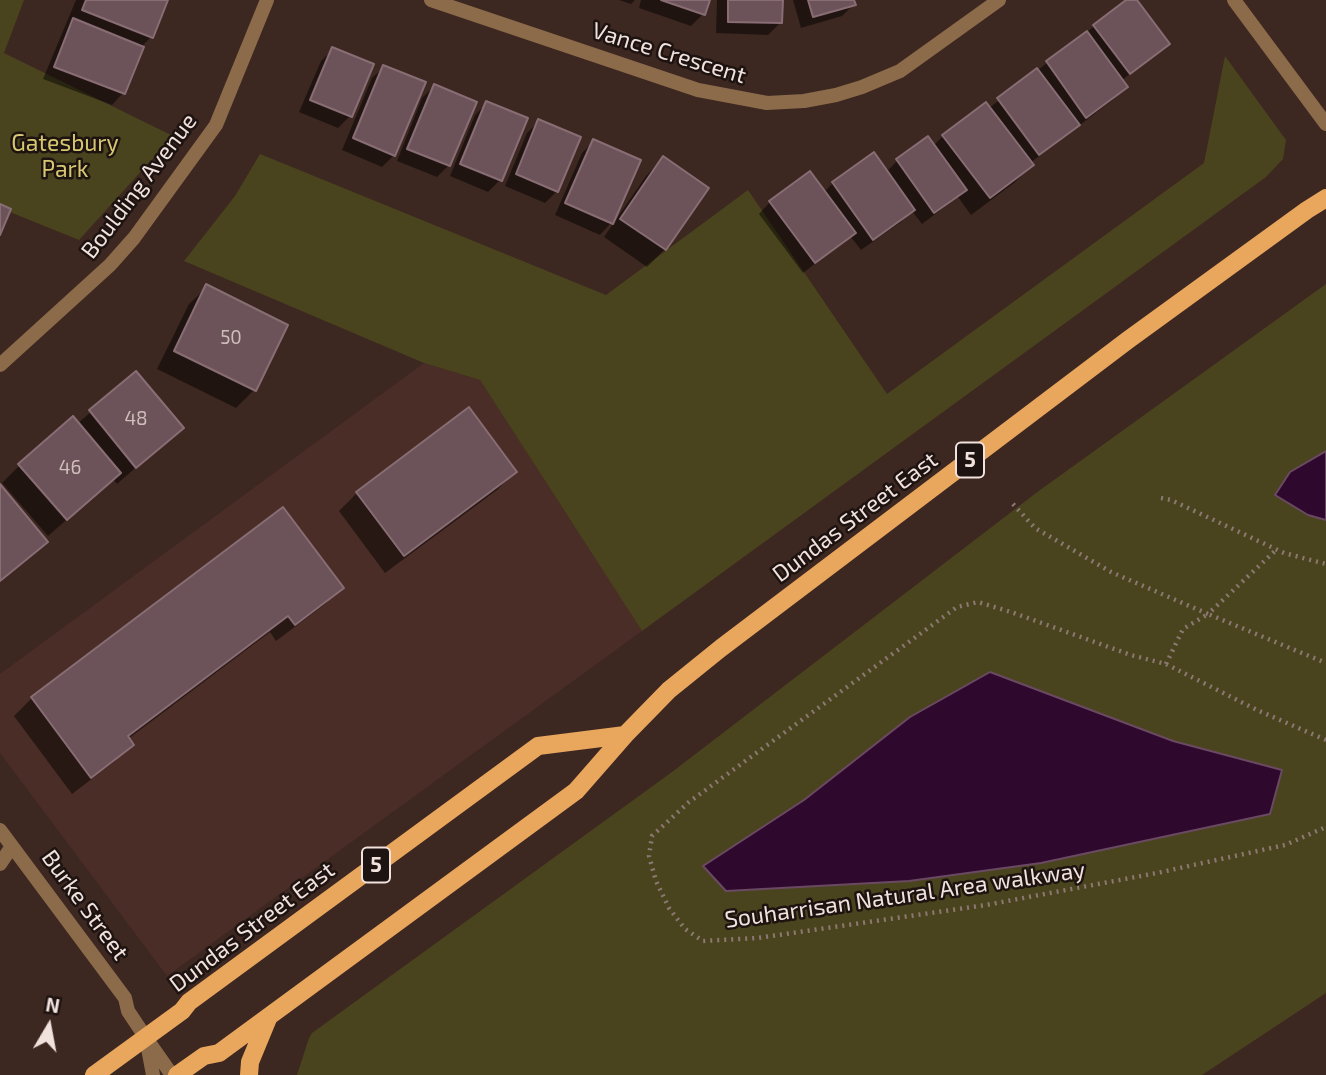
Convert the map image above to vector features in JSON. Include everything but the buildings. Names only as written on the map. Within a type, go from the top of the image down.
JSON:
[{"type":"main road","name":"Dundas Street East","points":[[175,1075],[204,1056],[219,1053],[576,791],[625,734],[669,690],[721,648],[1139,332],[1326,198]]},
{"type":"main road","name":"Dundas Street East","points":[[94,1075],[182,1011],[189,1002],[538,747],[625,734]]},
{"type":"main road","points":[[249,1075],[250,1062],[269,1016]]},
{"type":"street","name":"Boulding Avenue","points":[[0,365],[110,265],[134,238],[216,125],[267,0]]},
{"type":"street","name":"Vance Crescent","points":[[431,0],[698,90],[767,103],[804,101],[836,95],[900,71],[999,0]]},
{"type":"street","points":[[1234,0],[1326,124]]},
{"type":"street","name":"Burke Street","points":[[0,830],[125,998],[128,1011],[175,1075]]},
{"type":"street","points":[[0,864],[12,846]]},
{"type":"street","points":[[146,1038],[153,1075]]},
{"type":"path","points":[[1161,498],[1171,500],[1276,550],[1326,564]]},
{"type":"path","points":[[1013,504],[1035,528],[1111,572],[1326,663]]},
{"type":"path","points":[[1166,664],[1183,629],[1208,614],[1276,550]]},
{"type":"path","name":"Souharrisan Natural Area walkway","points":[[1326,740],[1257,710],[1166,664],[978,602],[957,607],[689,803],[652,836],[649,856],[668,908],[685,929],[703,941],[757,938],[986,905],[1157,873],[1285,845],[1326,827]]},
{"type":"shaded area","points":[[424,363],[480,380],[642,631],[167,976],[0,753],[0,674]]},
{"type":"shaded area","points":[[1326,451],[1326,520],[1308,515],[1275,495],[1290,472]]},
{"type":"shaded area","points":[[990,672],[1173,741],[1282,770],[1270,814],[1041,863],[909,881],[726,891],[703,866],[804,800],[910,717]]},
{"type":"green space","name":"Gatesbury Park","points":[[0,0],[24,0],[4,53],[173,136],[79,240],[0,208]]},
{"type":"green space","points":[[1225,56],[1286,140],[1283,159],[1266,177],[642,631],[480,380],[424,363],[184,261],[235,196],[260,154],[606,295],[748,190],[887,394],[1204,163]]},
{"type":"green space","points":[[1326,284],[1326,993],[1202,1075],[297,1075],[312,1033],[672,772],[1036,493]]}]
